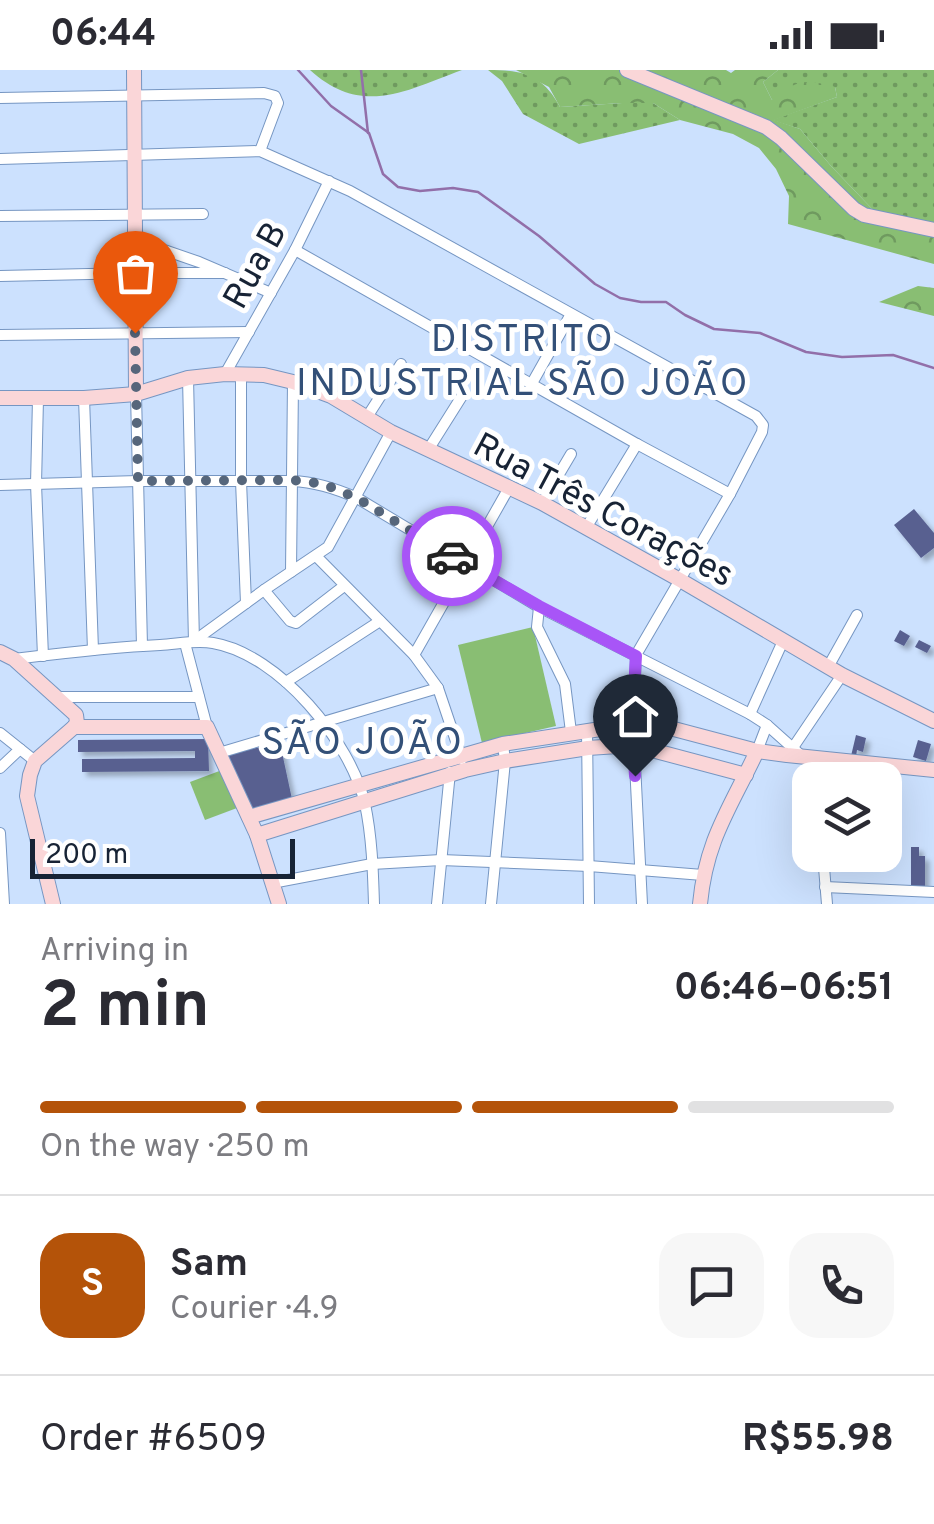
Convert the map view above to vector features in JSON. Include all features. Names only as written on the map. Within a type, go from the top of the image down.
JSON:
[{"type":"street","points":[[134,70],[142,646]]},
{"type":"street","points":[[627,70],[766,127],[864,216],[934,230]]},
{"type":"street","points":[[0,98],[264,93],[276,96],[278,103],[260,151]]},
{"type":"street","points":[[0,159],[260,151],[350,190],[756,416],[762,432],[636,656],[632,724],[642,904]]},
{"type":"street","name":"Rua B","points":[[233,374],[249,332],[329,181]]},
{"type":"street","points":[[0,216],[203,214]]},
{"type":"street","points":[[136,240],[270,293]]},
{"type":"street","points":[[295,250],[730,494]]},
{"type":"street","points":[[0,276],[225,273]]},
{"type":"street","points":[[531,385],[572,314]]},
{"type":"street","points":[[0,335],[249,332]]},
{"type":"street","points":[[367,417],[401,364]]},
{"type":"street","points":[[233,374],[246,603]]},
{"type":"street","name":"Rua Três Corações","points":[[0,398],[136,394],[188,378],[233,374],[264,375],[293,382],[331,396],[391,432],[510,486],[835,671],[934,721]]},
{"type":"street","points":[[188,378],[192,481],[189,642],[198,697],[207,727],[257,835],[279,904]]},
{"type":"street","points":[[291,572],[293,382]]},
{"type":"street","points":[[428,450],[462,396]]},
{"type":"street","points":[[84,398],[93,650]]},
{"type":"street","points":[[38,399],[36,484],[43,656]]},
{"type":"street","points":[[189,642],[317,557],[334,540],[391,432]]},
{"type":"street","points":[[586,528],[637,444]]},
{"type":"street","points":[[542,503],[571,454]]},
{"type":"street","points":[[0,486],[292,480],[323,484],[357,498],[539,606],[750,714],[768,725],[795,753]]},
{"type":"street","points":[[414,654],[510,486]]},
{"type":"street","points":[[317,557],[414,654],[438,688],[456,765],[436,904]]},
{"type":"street","points":[[264,590],[296,623],[344,586]]},
{"type":"street","points":[[539,606],[538,627],[565,684],[588,748],[589,904]]},
{"type":"street","points":[[795,753],[835,671],[856,615]]},
{"type":"street","points":[[286,682],[380,622]]},
{"type":"street","points":[[750,714],[783,641]]},
{"type":"street","points":[[14,659],[211,642],[236,650],[266,667],[325,723],[343,751],[364,802],[374,904]]},
{"type":"street","points":[[0,652],[14,659],[78,719],[36,761],[30,775],[28,796],[53,904]]},
{"type":"street","points":[[218,752],[438,688]]},
{"type":"street","points":[[57,698],[198,697]]},
{"type":"street","points":[[257,835],[364,802],[504,744],[632,724],[654,724],[757,751],[934,770]]},
{"type":"street","points":[[700,904],[703,875],[717,830],[768,725]]},
{"type":"street","points":[[74,727],[207,727]]},
{"type":"street","points":[[0,733],[36,761]]},
{"type":"street","points":[[491,904],[504,744]]},
{"type":"street","points":[[249,817],[358,786],[456,765],[588,748],[633,745],[746,775]]},
{"type":"street","points":[[0,768],[20,748]]},
{"type":"street","points":[[0,832],[4,904]]},
{"type":"street","points":[[272,883],[372,864],[441,860],[703,875]]},
{"type":"street","points":[[825,872],[828,904]]},
{"type":"street","points":[[826,887],[934,892]]},
{"type":"street","points":[[904,890],[906,904]]},
{"type":"green space","points":[[310,70],[462,70],[403,92],[366,96],[348,93]]},
{"type":"green space","points":[[488,70],[531,76],[560,107],[653,103],[680,120],[579,144],[523,114],[502,81]]},
{"type":"green space","points":[[516,70],[778,70],[763,82],[772,100],[802,83],[835,87],[837,97],[774,120],[800,129],[877,214],[934,223],[934,264],[788,224],[789,196],[776,169],[759,148],[733,134],[680,120],[653,103],[560,107],[549,87]]},
{"type":"green space","points":[[778,70],[934,70],[934,223],[877,214],[800,129],[772,120],[837,97],[835,87],[772,100],[763,82]]},
{"type":"green space","points":[[918,286],[934,288],[934,316],[879,302]]},
{"type":"green space","points":[[533,627],[556,726],[482,743],[458,645]]},
{"type":"green space","points":[[222,770],[237,808],[205,820],[190,782]]},
{"type":"building","points":[[914,509],[934,533],[934,548],[921,558],[894,525]]},
{"type":"building","points":[[900,630],[910,636],[904,646],[894,641]]},
{"type":"building","points":[[919,640],[931,646],[927,653],[915,647]]},
{"type":"building","points":[[856,735],[866,738],[863,752],[857,750],[856,757],[851,756]]},
{"type":"building","points":[[208,739],[209,771],[82,772],[82,759],[195,758],[195,751],[78,752],[78,740]]},
{"type":"building","points":[[918,740],[931,744],[926,761],[913,757]]},
{"type":"building","points":[[280,743],[292,799],[253,812],[226,754]]},
{"type":"building","points":[[911,847],[919,847],[919,856],[925,856],[925,886],[911,886]]},
{"type":"waterway","points":[[298,70],[331,106],[369,133],[383,174],[398,187],[478,192],[539,236],[595,284],[620,298],[666,302],[714,329],[760,333],[806,352],[842,357],[893,355],[934,368]]},
{"type":"waterway","points":[[361,70],[368,133]]},
{"type":"way so far","points":[[135,333],[138,481],[292,480],[323,484],[357,498],[452,556]]},
{"type":"district","name":"DISTRITO INDUSTRIAL SÃO JOÃO","points":[[523,360]]},
{"type":"district","name":"SÃO JOÃO","points":[[363,741]]},
{"type":"route","points":[[452,556],[636,656],[632,724],[635,776]]}]
